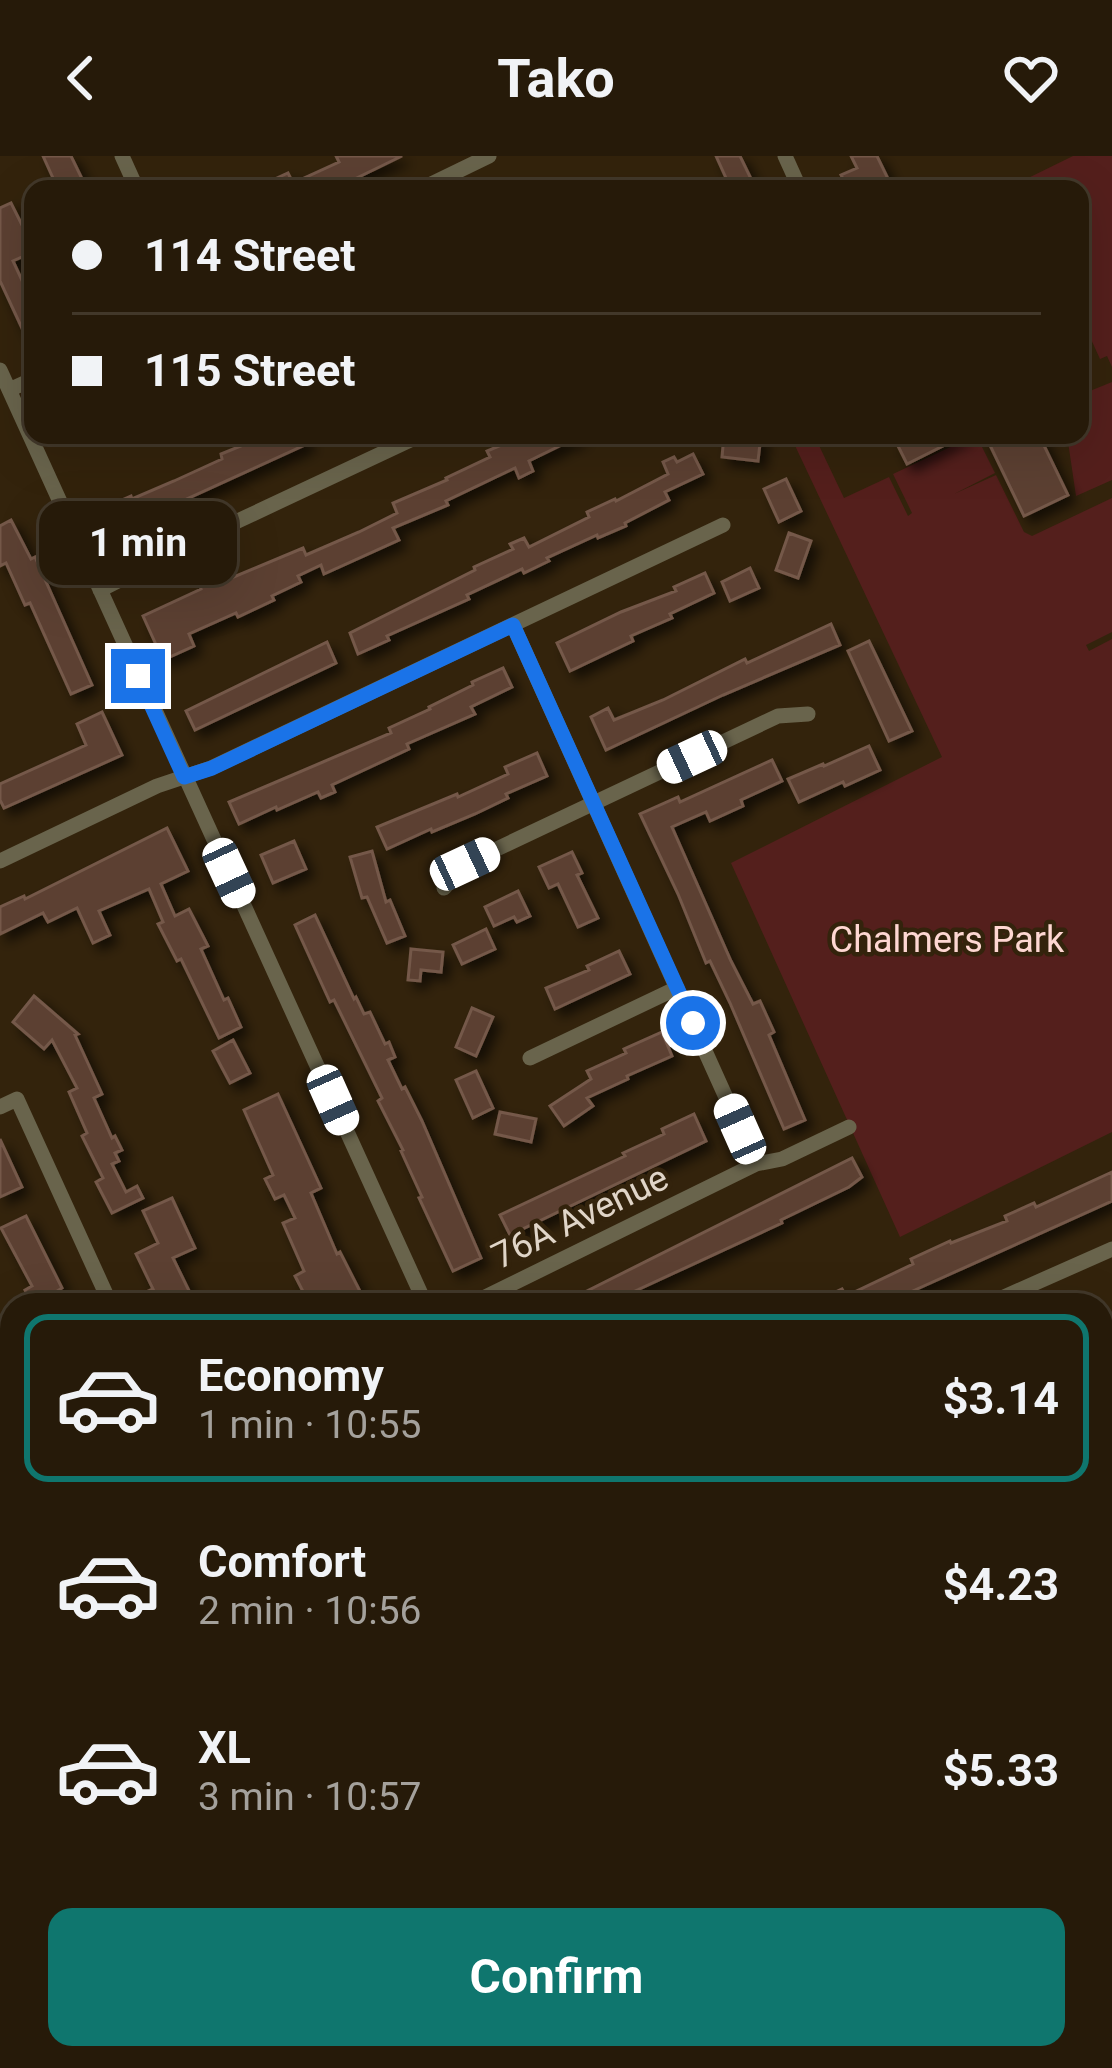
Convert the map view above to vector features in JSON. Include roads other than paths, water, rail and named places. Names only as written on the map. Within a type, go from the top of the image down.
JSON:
[{"type":"street","points":[[440,180],[490,156]]},
{"type":"street","points":[[0,370],[24,424]]},
{"type":"street","points":[[9,391],[24,384]]},
{"type":"street","points":[[33,444],[420,1293]]},
{"type":"street","points":[[100,590],[402,444]]},
{"type":"street","points":[[0,860],[157,786],[212,768],[723,525]]},
{"type":"street","points":[[513,625],[756,1164]]},
{"type":"street","points":[[444,888],[465,864],[778,716],[808,714]]},
{"type":"street","points":[[530,1058],[677,988]]},
{"type":"street","points":[[0,1107],[17,1099],[106,1293]]},
{"type":"street","name":"76A Avenue","points":[[493,1293],[756,1164],[782,1159],[849,1127]]},
{"type":"street","points":[[1013,1293],[1112,1249]]},
{"type":"park label","name":"Chalmers Park","points":[[947,940]]}]
